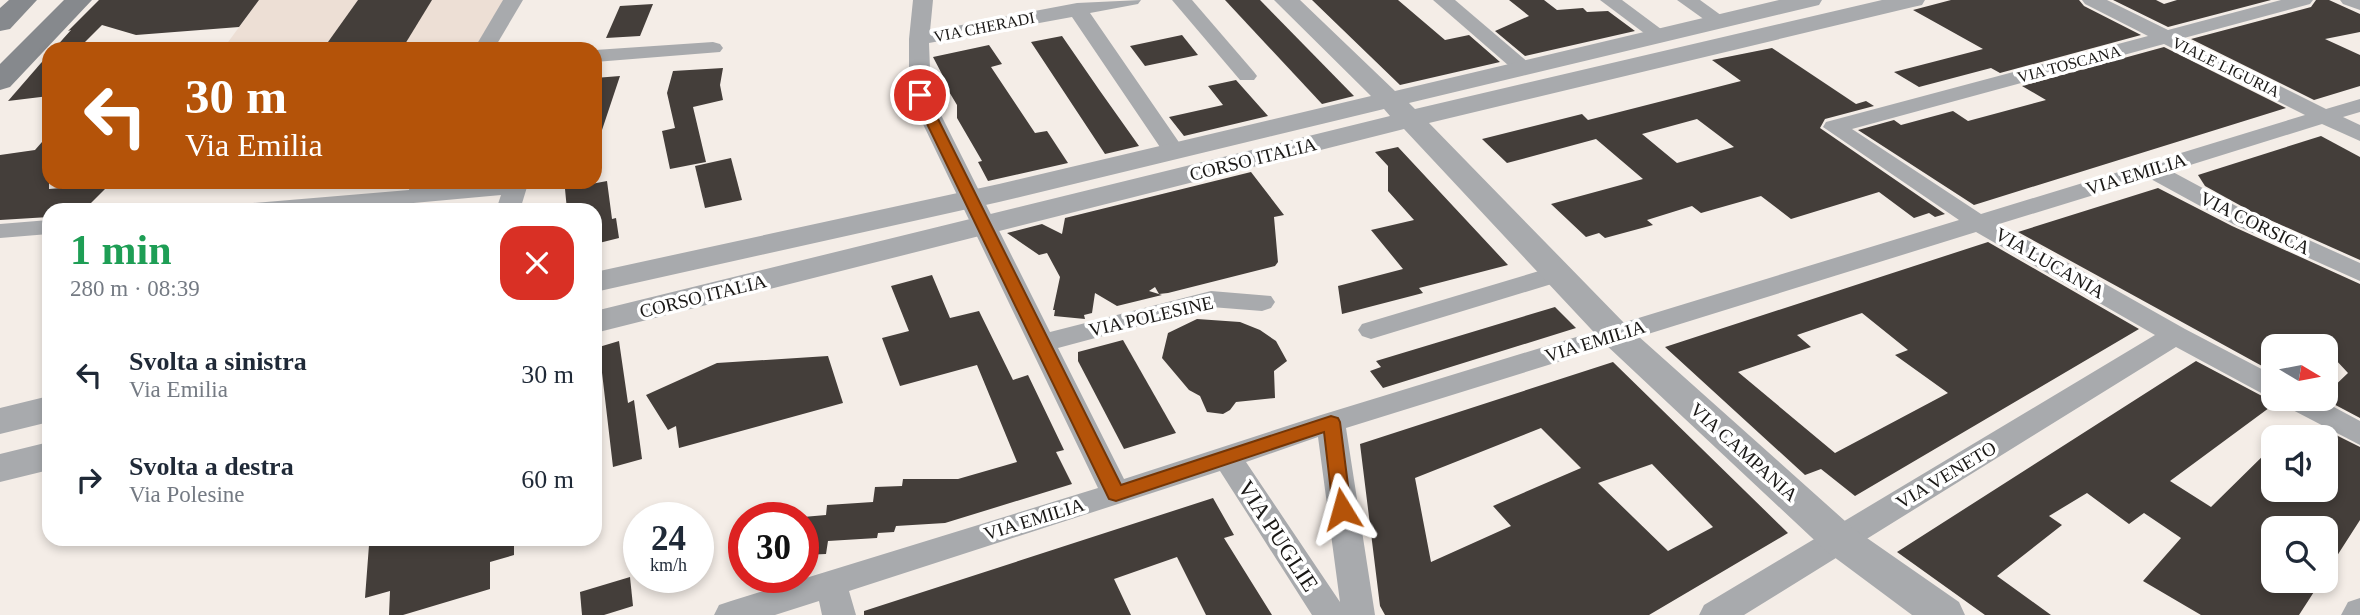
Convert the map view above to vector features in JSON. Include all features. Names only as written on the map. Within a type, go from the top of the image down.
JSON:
[{"type":"main road","points":[[1,21],[24,0]]},
{"type":"main road","points":[[0,81],[79,0]]},
{"type":"street","points":[[488,42],[513,0]]},
{"type":"street","points":[[923,0],[919,39],[920,95],[1116,494]]},
{"type":"street","name":"VIA CHERADI","points":[[919,39],[1131,0]]},
{"type":"street","points":[[1182,0],[1247,76]]},
{"type":"street","name":"VIA CAMPANIA","points":[[1286,0],[1410,120],[1616,335],[1840,540],[1944,615]]},
{"type":"street","points":[[1443,0],[1522,68]]},
{"type":"street","points":[[1610,0],[1660,35]]},
{"type":"street","points":[[1687,0],[1719,21]]},
{"type":"street","name":"CORSO ITALIA","points":[[602,280],[970,199],[1810,0]]},
{"type":"street","name":"VIALE LIGURIA","points":[[2092,0],[2360,134]]},
{"type":"street","name":"VIA TOSCANA","points":[[1834,127],[2304,0]]},
{"type":"street","points":[[2350,0],[2360,4]]},
{"type":"street","name":"CORSO ITALIA","points":[[602,320],[1891,2]]},
{"type":"street","points":[[1077,9],[1174,151]]},
{"type":"street","points":[[602,56],[713,48]]},
{"type":"street","name":"VIA EMILIA","points":[[731,615],[1116,494],[1331,422],[2360,105]]},
{"type":"street","name":"VIA LUCANIA","points":[[1834,127],[1979,223],[2175,335],[2261,381]]},
{"type":"street","name":"VIA CORSICA","points":[[2152,170],[2242,219],[2360,273]]},
{"type":"street","points":[[309,203],[420,189]]},
{"type":"street","points":[[0,231],[42,228]]},
{"type":"street","points":[[1371,330],[1559,273]]},
{"type":"street","name":"VIA POLESINE","points":[[1042,343],[1211,299],[1262,302]]},
{"type":"street","name":"VIA VENETO","points":[[1716,615],[2175,335]]},
{"type":"street","points":[[0,421],[42,411]]},
{"type":"street","points":[[2317,411],[2360,434]]},
{"type":"street","name":"VIA PUGLIE","points":[[1331,422],[1358,615]]},
{"type":"street","name":"VIA PUGLIE","points":[[1226,456],[1330,615]]},
{"type":"street","points":[[0,468],[42,458]]},
{"type":"street","points":[[831,583],[839,615]]},
{"type":"shaded area","points":[[259,0],[504,0],[480,42],[228,42]]},
{"type":"building","points":[[99,0],[259,0],[239,27],[136,35],[102,25],[85,42],[60,42],[71,30],[68,31]]},
{"type":"building","points":[[358,0],[432,0],[406,42],[328,42]]},
{"type":"building","points":[[1225,0],[1260,0],[1354,96],[1322,104]]},
{"type":"building","points":[[1312,0],[1398,0],[1445,40],[1469,35],[1500,62],[1400,85]]},
{"type":"building","points":[[1509,0],[1544,0],[1557,10],[1583,8],[1587,12],[1608,11],[1635,31],[1525,56],[1495,31],[1529,16]]},
{"type":"building","points":[[1951,0],[2079,0],[2084,6],[2141,35],[2000,73],[1991,68],[1919,87],[1894,72],[1983,49],[1913,10]]},
{"type":"building","points":[[2113,0],[2156,0],[2164,4],[2177,0],[2271,0],[2168,27]]},
{"type":"building","points":[[2316,0],[2329,0],[2360,14],[2360,32],[2325,39],[2360,55],[2360,86],[2314,100],[2191,39],[2311,7]]},
{"type":"building","points":[[653,4],[640,36],[606,38],[620,6]]},
{"type":"building","points":[[1182,35],[1198,55],[1145,66],[1130,46]]},
{"type":"building","points":[[1062,36],[1139,146],[1105,154],[1031,42]]},
{"type":"building","points":[[989,45],[1002,64],[991,67],[1035,133],[1047,131],[1068,163],[988,181],[978,162],[982,161],[957,118],[957,105],[942,80],[945,80],[933,57]]},
{"type":"building","points":[[2164,47],[2286,108],[1974,205],[1858,130],[1894,120],[1901,125],[1953,111],[1968,121],[2046,100],[2022,86]]},
{"type":"building","points":[[1772,48],[1856,104],[1866,101],[1874,106],[1825,119],[1820,128],[1945,214],[1935,217],[1929,213],[1914,218],[1879,192],[1791,219],[1761,196],[1701,213],[1692,206],[1647,220],[1653,225],[1605,238],[1599,233],[1586,237],[1551,204],[1643,179],[1596,139],[1507,163],[1482,139],[1582,114],[1588,120],[1741,81],[1712,60]],"holes":[[[1697,119],[1734,147],[1677,163],[1642,134]]]},
{"type":"building","points":[[41,63],[42,97],[8,101]]},
{"type":"building","points":[[723,68],[720,85],[723,100],[693,107],[706,162],[670,169],[662,131],[675,128],[667,93],[673,71]]},
{"type":"building","points":[[620,76],[602,130],[602,77]]},
{"type":"building","points":[[1236,80],[1268,116],[1184,136],[1169,117],[1223,105],[1208,86]]},
{"type":"building","points":[[2321,136],[2360,157],[2360,260],[2252,212],[2205,186],[2198,175]]},
{"type":"building","points":[[42,142],[42,189],[105,189],[91,203],[42,203],[42,217],[0,220],[0,155],[35,150]]},
{"type":"building","points":[[1398,147],[1508,265],[1419,288],[1423,293],[1342,314],[1338,286],[1403,269],[1371,230],[1414,220],[1388,191],[1388,166],[1375,152]]},
{"type":"building","points":[[731,158],[742,200],[705,208],[695,166]]},
{"type":"building","points":[[1251,172],[1284,215],[1274,217],[1278,262],[1275,266],[1168,293],[1159,294],[1155,287],[1149,291],[1162,295],[1117,306],[1095,293],[1092,313],[1084,315],[1085,319],[1054,316],[1060,277],[1047,253],[1039,255],[1007,233],[1042,224],[1062,234],[1065,218]]},
{"type":"building","points":[[607,181],[612,219],[616,218],[619,238],[602,242],[602,203],[566,203],[565,189],[602,189],[602,182]]},
{"type":"building","points":[[2158,188],[2232,226],[2360,284],[2360,418],[2338,406],[2338,383],[2348,373],[2338,362],[2338,334],[2261,334],[2261,365],[2018,232]]},
{"type":"building","points":[[1988,242],[2139,329],[1855,496],[1821,469],[1805,475],[1665,347]],"holes":[[[1862,313],[1908,350],[1895,355],[1948,393],[1835,453],[1738,372],[1811,347],[1797,335]]]},
{"type":"building","points":[[932,275],[950,318],[979,311],[1013,380],[1028,375],[1064,450],[1056,452],[1072,484],[945,523],[896,526],[894,532],[878,533],[877,538],[828,541],[826,554],[819,554],[819,516],[826,515],[827,505],[873,502],[875,487],[902,486],[903,479],[958,479],[1017,462],[977,365],[900,386],[882,338],[909,331],[891,286]]},
{"type":"building","points":[[1555,307],[1576,328],[1383,388],[1370,371],[1381,367],[1376,361]]},
{"type":"building","points":[[1197,319],[1240,322],[1260,330],[1276,341],[1287,361],[1274,371],[1275,398],[1236,402],[1223,414],[1207,412],[1200,396],[1189,390],[1162,358],[1168,333]]},
{"type":"building","points":[[1123,340],[1176,433],[1124,449],[1078,361],[1078,352]]},
{"type":"building","points":[[619,341],[628,403],[634,400],[642,459],[613,467],[602,373],[602,346]]},
{"type":"building","points":[[828,356],[843,403],[679,448],[676,426],[668,430],[646,395],[717,363]]},
{"type":"building","points":[[2196,361],[2261,395],[2261,411],[2265,411],[2170,481],[2211,507],[2261,458],[2261,502],[2338,502],[2338,436],[2360,447],[2360,520],[2338,554],[2338,516],[2261,516],[2261,593],[2313,593],[2299,615],[2201,615],[2143,581],[2181,538],[2144,513],[2129,524],[2087,493],[2049,516],[2062,525],[1997,576],[2051,615],[1985,615],[1897,552]]},
{"type":"building","points":[[1613,362],[1788,533],[1649,615],[1385,615],[1380,606],[1360,444]],"holes":[[[1541,428],[1581,468],[1493,506],[1511,526],[1431,562],[1415,478]],[[1652,464],[1713,527],[1668,551],[1598,483]]]},
{"type":"building","points":[[1213,498],[1234,535],[1224,538],[1272,615],[1206,615],[1177,557],[1114,579],[1131,615],[864,615],[864,611]]},
{"type":"building","points":[[369,546],[514,546],[514,555],[490,562],[490,589],[403,615],[389,615],[390,591],[365,598]]},
{"type":"building","points":[[623,579],[623,593],[632,593],[633,606],[604,615],[582,615],[580,592]]},
{"type":"route","points":[[920,95],[1116,494],[1331,422],[1342,509]]}]
